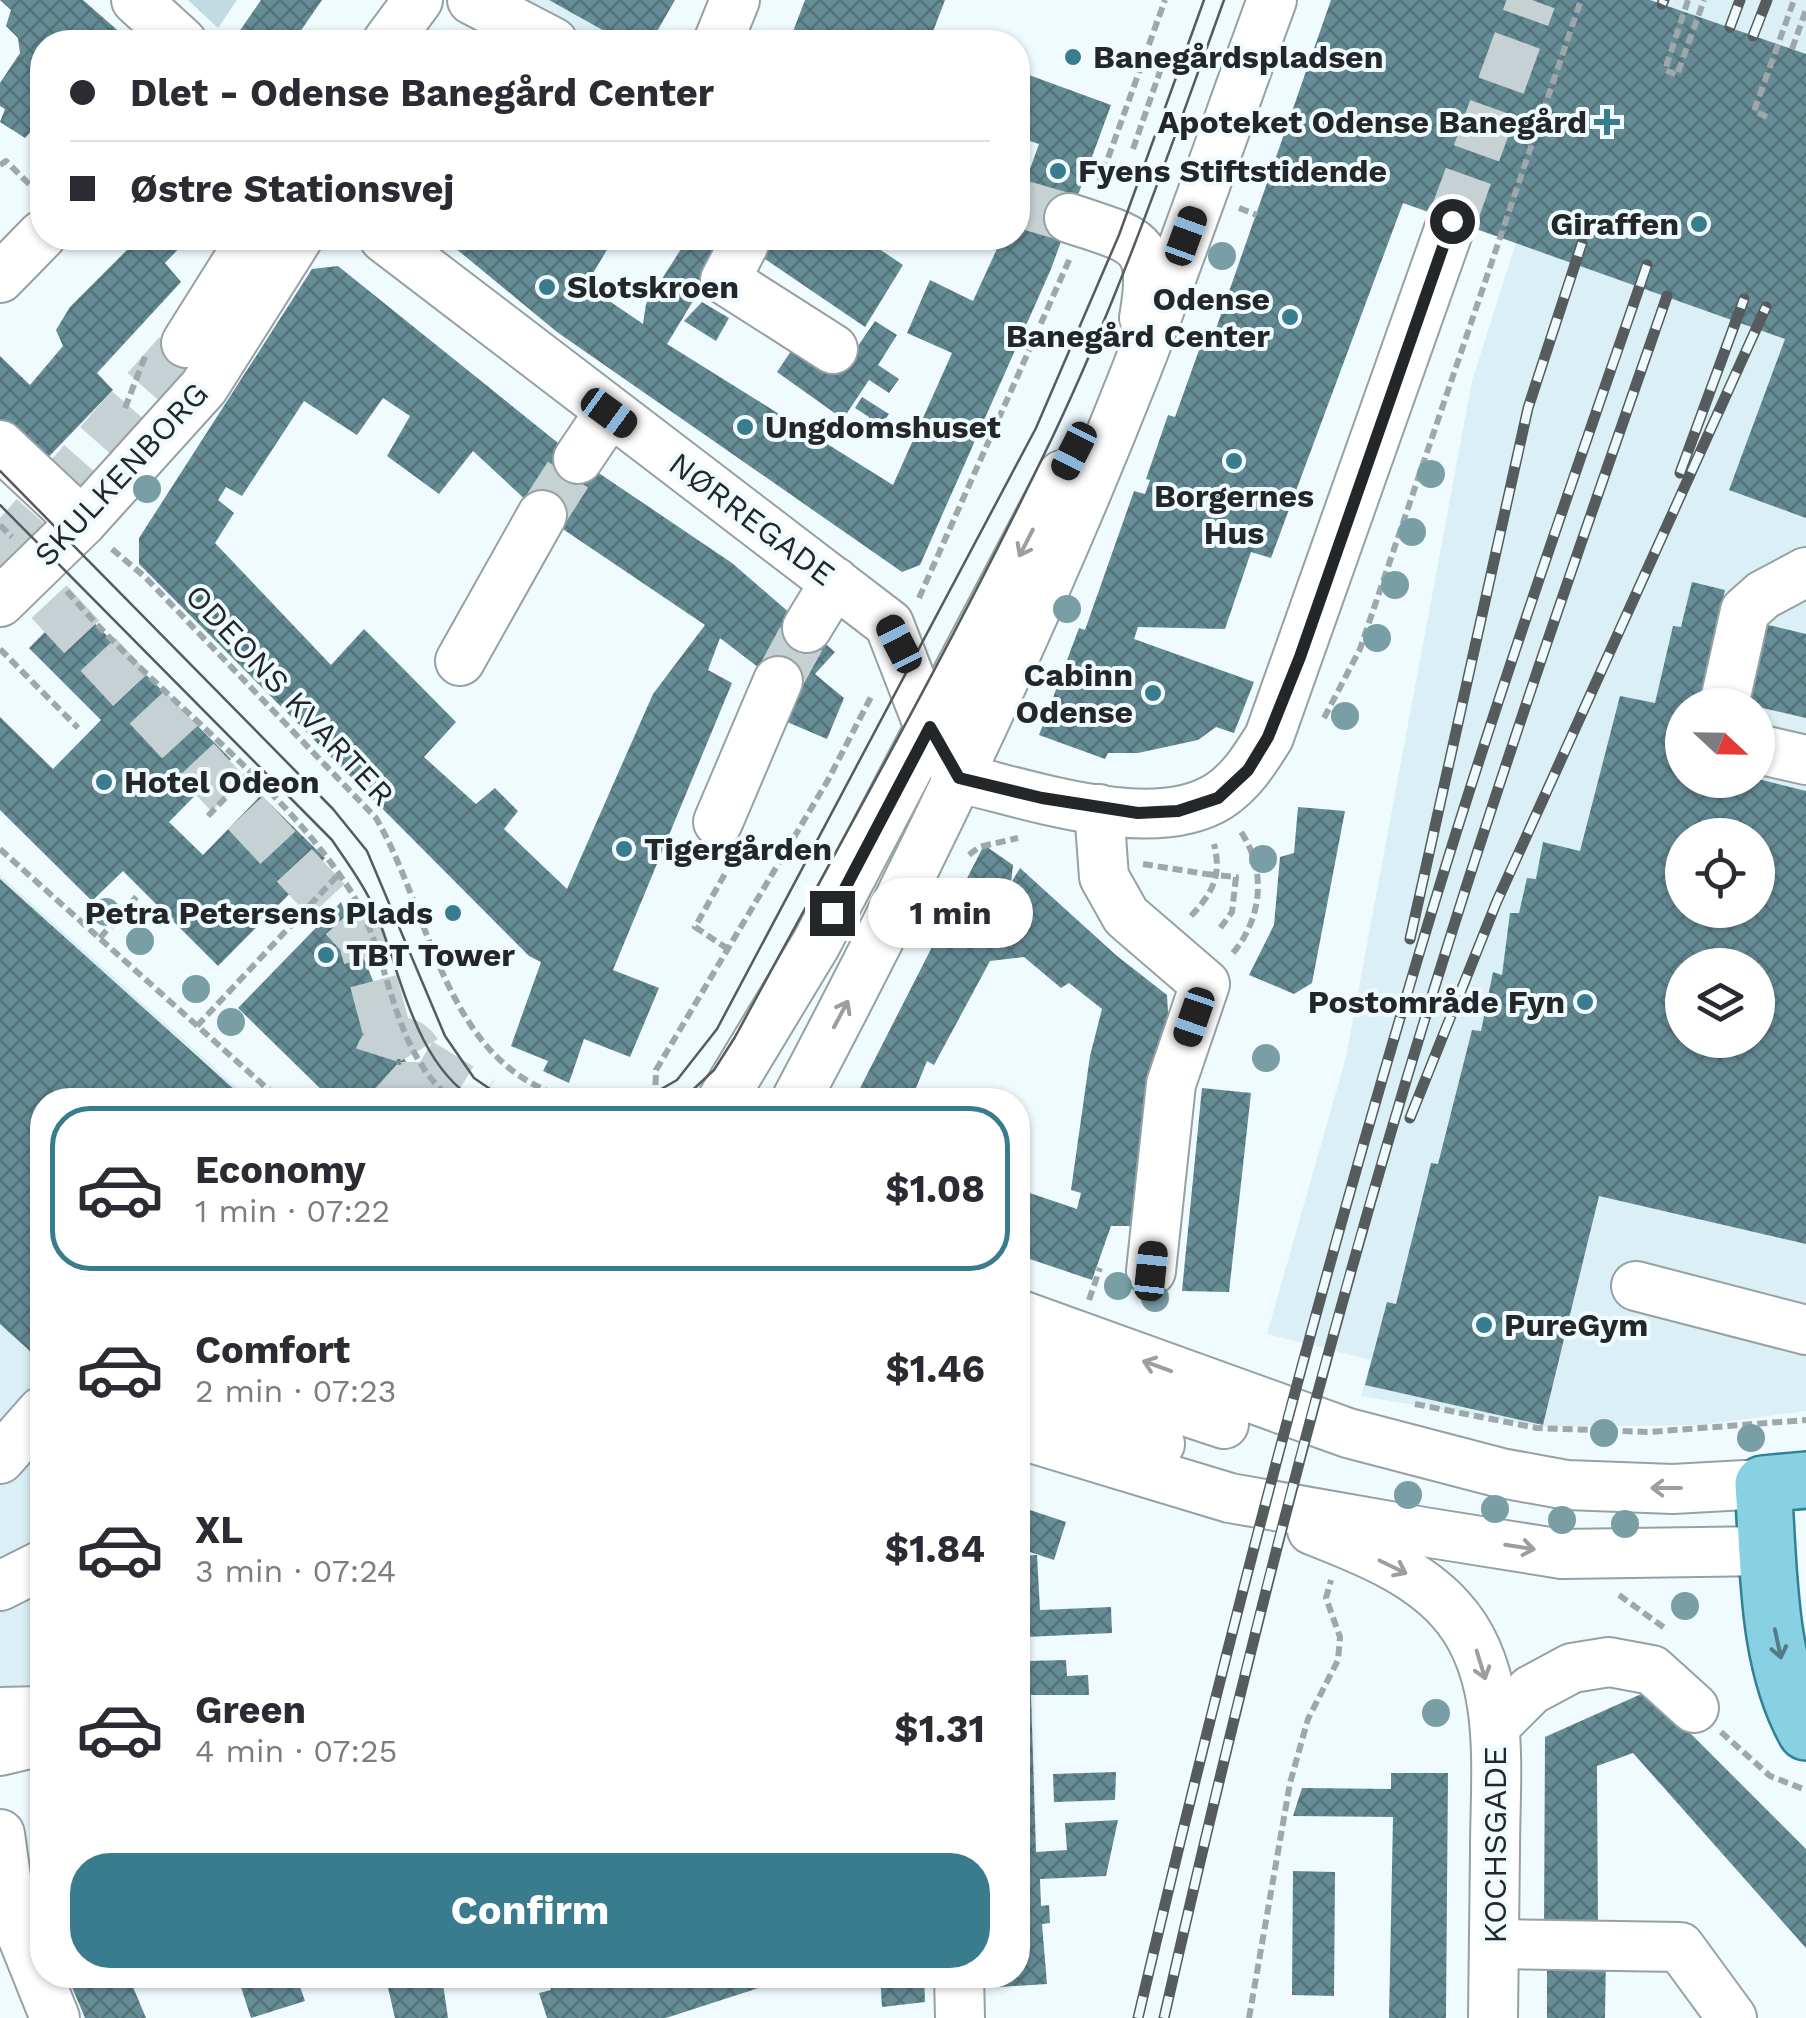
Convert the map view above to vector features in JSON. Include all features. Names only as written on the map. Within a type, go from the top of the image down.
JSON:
[{"type":"main road","points":[[1792,1511],[1776,1635],[1792,1708],[1806,1732]]},
{"type":"street","points":[[136,0],[169,30]]},
{"type":"street","points":[[396,30],[418,0]]},
{"type":"street","points":[[472,0],[531,30]]},
{"type":"street","points":[[723,30],[735,0]]},
{"type":"street","points":[[802,1088],[911,882],[1134,376],[1272,0]]},
{"type":"street","points":[[1076,221],[1136,244],[1147,258],[1151,277],[1134,376]]},
{"type":"street","points":[[959,778],[1099,809],[1178,811],[1218,798],[1248,770],[1268,737],[1300,657],[1452,221]]},
{"type":"street","points":[[0,278],[30,247]]},
{"type":"street","name":"SKULKENBORG","points":[[166,348],[243,250]]},
{"type":"street","name":"SKULKENBORG","points":[[0,602],[82,522],[204,388],[290,250]]},
{"type":"street","name":"NØRREGADE","points":[[399,250],[889,624],[930,727],[959,778]]},
{"type":"street","points":[[741,250],[725,280],[833,349]]},
{"type":"street","points":[[729,1088],[816,944],[1115,374],[1147,299]]},
{"type":"street","points":[[578,459],[609,413]]},
{"type":"street","points":[[0,445],[82,522]]},
{"type":"street","points":[[460,661],[542,515]]},
{"type":"street","points":[[1728,688],[1745,611],[1762,595],[1806,572]]},
{"type":"street","points":[[807,628],[835,582]]},
{"type":"street","points":[[718,822],[778,681]]},
{"type":"street","points":[[1775,752],[1806,760]]},
{"type":"street","points":[[1099,809],[1104,877],[1126,916],[1205,984],[1171,1084],[1151,1271]]},
{"type":"street","points":[[759,1088],[805,1015],[816,944]]},
{"type":"street","points":[[1636,1286],[1806,1330]]},
{"type":"street","points":[[1030,1318],[1332,1428],[1501,1473],[1567,1485],[1673,1489],[1792,1511]]},
{"type":"street","points":[[1030,1360],[1339,1462],[1501,1473]]},
{"type":"street","points":[[1030,1402],[1330,1497],[1424,1532]]},
{"type":"street","points":[[0,1459],[30,1425]]},
{"type":"street","points":[[1030,1438],[1230,1498],[1404,1572],[1428,1589],[1470,1635],[1482,1662],[1495,1726]]},
{"type":"street","points":[[1230,1498],[1562,1554],[1792,1511]]},
{"type":"street","points":[[0,1586],[30,1571]]},
{"type":"street","name":"KOCHSGADE","points":[[1493,2018],[1495,1726],[1531,1690],[1572,1668],[1609,1662],[1652,1670],[1694,1708]]},
{"type":"street","points":[[0,1712],[30,1711]]},
{"type":"street","points":[[0,1750],[30,1744]]},
{"type":"street","points":[[0,1775],[30,1773]]},
{"type":"street","points":[[0,1834],[10,1906],[30,1956]]},
{"type":"street","points":[[1494,1944],[1680,1947],[1732,2018]]},
{"type":"street","points":[[0,1968],[28,2018]]},
{"type":"street","points":[[43,1988],[55,2018]]},
{"type":"street","points":[[959,1988],[960,2018]]},
{"type":"path","points":[[655,1088],[656,1070],[828,780],[899,644],[1166,0]]},
{"type":"path","points":[[1316,734],[1360,649],[1581,0]]},
{"type":"path","points":[[1688,0],[1665,70],[1678,74],[1704,0]]},
{"type":"path","points":[[1767,117],[1754,111],[1794,0]]},
{"type":"path","points":[[1792,49],[1806,10]]},
{"type":"path","points":[[1133,148],[1166,54]]},
{"type":"path","points":[[1292,62],[1324,73]]},
{"type":"path","points":[[0,165],[6,161],[30,185]]},
{"type":"path","points":[[1238,208],[1257,215]]},
{"type":"path","points":[[120,420],[166,348]]},
{"type":"path","name":"ODEONS KVARTER","points":[[82,522],[145,578],[376,818],[392,846],[451,992],[486,1048],[528,1084],[540,1088]]},
{"type":"path","points":[[40,563],[312,839],[360,907],[404,1035],[422,1072],[439,1088]]},
{"type":"path","points":[[0,649],[78,728]]},
{"type":"path","points":[[208,816],[248,774]]},
{"type":"path","points":[[718,822],[743,842],[694,927],[728,949]]},
{"type":"path","points":[[956,865],[979,847],[1018,838],[1035,840]]},
{"type":"path","points":[[1205,984],[1251,932],[1260,891],[1250,846]]},
{"type":"path","points":[[0,849],[267,1088]]},
{"type":"path","points":[[1183,924],[1215,885],[1220,869],[1216,852]]},
{"type":"path","points":[[1149,864],[1236,877],[1232,912],[1218,932]]},
{"type":"path","points":[[197,1026],[338,875]]},
{"type":"path","points":[[100,938],[138,894]]},
{"type":"path","points":[[1095,1282],[1100,1268]]},
{"type":"path","points":[[1405,1401],[1537,1428],[1649,1432],[1806,1420]]},
{"type":"path","points":[[1249,2018],[1290,1783],[1308,1718],[1338,1660],[1340,1637],[1326,1598],[1334,1564]]},
{"type":"path","points":[[1694,1708],[1770,1776],[1806,1790]]},
{"type":"shaded area","points":[[492,0],[675,0],[657,30],[555,30]]},
{"type":"shaded area","points":[[1593,0],[1806,0],[1806,1411],[1701,1425],[1542,1427],[1361,1396],[1371,1360],[1267,1334],[1346,1057],[1472,381]]},
{"type":"shaded area","points":[[0,875],[238,1088],[30,1088],[30,1753],[0,1759]]},
{"type":"green space","points":[[188,0],[237,0],[218,28]]},
{"type":"building","points":[[0,0],[83,0],[117,30],[30,30],[30,133],[25,138],[0,122],[5,109],[0,106],[0,83],[20,53],[18,38],[6,26],[11,10]]},
{"type":"building","points":[[261,0],[322,0],[301,30],[240,30]]},
{"type":"building","points":[[549,0],[675,0],[658,30],[603,30]]},
{"type":"building","points":[[805,0],[945,0],[934,30],[794,30]]},
{"type":"building","name":"Odense Banegård Center","points":[[1331,0],[1650,0],[1806,54],[1806,518],[1729,490],[1785,339],[1403,203],[1271,558],[1251,552],[1225,629],[1138,627],[1134,639],[1254,682],[1234,733],[1216,727],[1198,740],[1138,753],[1108,753],[1105,759],[1039,735],[1079,628],[1085,630],[1134,491],[1145,494],[1150,480],[1146,479],[1168,415],[1175,417],[1203,339],[1211,343]]},
{"type":"building","points":[[1030,75],[1111,105],[1051,269],[920,565],[902,572],[557,332],[458,250],[607,250],[586,285],[643,324],[646,304],[680,250],[724,250],[667,344],[893,485],[952,353],[907,333],[930,280],[973,301],[996,250],[1030,250],[1030,169],[1039,144],[1030,141]]},
{"type":"building","points":[[127,250],[177,250],[165,263],[181,282],[97,373],[113,390],[36,470],[0,435],[0,356],[30,385],[63,346],[56,330],[70,307]]},
{"type":"building","points":[[752,250],[881,250],[903,265],[865,327]]},
{"type":"building","points":[[338,266],[578,459],[732,563],[835,652],[815,674],[844,698],[827,739],[787,722],[798,698],[720,638],[708,670],[732,683],[613,970],[659,988],[630,1057],[584,1039],[569,1083],[543,1071],[548,1061],[511,1046],[541,962],[529,956],[139,564],[139,538],[312,269]],"holes":[[[383,398],[410,416],[387,456],[439,494],[473,451],[542,515],[705,625],[653,694],[567,889],[504,829],[518,811],[495,788],[476,804],[424,757],[456,722],[364,629],[331,665],[215,543],[234,513],[218,500],[226,487],[242,496],[304,401],[357,435]]]},
{"type":"building","points":[[702,302],[729,318],[716,341],[684,321]]},
{"type":"building","points":[[875,321],[897,335],[878,365],[899,379],[889,393],[869,380],[843,419],[777,372],[799,339],[843,368]]},
{"type":"building","points":[[862,397],[889,414],[877,432],[865,424],[869,417],[855,408]]},
{"type":"building","name":"Postområde Fyn","points":[[1692,582],[1725,590],[1702,688],[1665,688],[1665,798],[1775,798],[1775,783],[1806,791],[1806,1244],[1599,1196],[1543,1425],[1365,1385],[1387,1302],[1396,1304],[1431,1163],[1438,1164],[1472,1030],[1481,1031],[1493,972],[1502,975],[1510,913],[1519,913],[1527,878],[1536,879],[1543,842],[1580,851],[1620,696],[1655,703],[1673,626],[1681,627]]},
{"type":"building","name":"Hotel Odeon","points":[[74,603],[231,759],[169,822],[203,855],[261,795],[325,858],[218,966],[123,871],[92,901],[0,810],[0,717],[53,769],[101,720],[29,648]]},
{"type":"building","points":[[1756,622],[1806,634],[1806,718],[1775,711],[1775,688],[1740,688]]},
{"type":"building","points":[[1298,807],[1345,811],[1312,983],[1294,994],[1249,975],[1274,925],[1280,857],[1294,853]]},
{"type":"building","points":[[984,845],[1013,865],[1011,883],[1020,868],[1117,956],[1167,995],[1168,1013],[1149,1078],[1133,1226],[1111,1226],[1092,1280],[1030,1259],[1030,1193],[1077,1209],[1081,1193],[1071,1190],[1090,1056],[1102,1009],[1069,983],[1061,988],[1024,957],[990,961],[934,1065],[927,1061],[916,1088],[860,1088]]},
{"type":"building","points":[[0,879],[233,1088],[30,1088],[30,1351],[0,1324]]},
{"type":"building","name":"TBT Tower","points":[[341,902],[408,1067],[430,1088],[320,1088],[238,1008]]},
{"type":"building","points":[[1202,1088],[1251,1093],[1229,1292],[1182,1291]]},
{"type":"building","points":[[1030,1510],[1066,1522],[1054,1560],[1030,1552]]},
{"type":"building","points":[[1030,1555],[1037,1555],[1040,1610],[1111,1607],[1112,1633],[1030,1637]]},
{"type":"building","points":[[1066,1660],[1067,1676],[1088,1675],[1089,1695],[1031,1695],[1036,1852],[1067,1850],[1065,1823],[1118,1820],[1106,1876],[1040,1879],[1041,1906],[1049,1905],[1050,1923],[1042,1924],[1047,1984],[1030,1985],[1030,1661]]},
{"type":"building","points":[[1648,1691],[1806,1849],[1806,1948],[1633,1753],[1597,1766],[1598,1934],[1544,1934],[1545,1737]]},
{"type":"building","points":[[1116,1772],[1115,1800],[1054,1802],[1053,1774]]},
{"type":"building","points":[[1391,1773],[1448,1773],[1446,2018],[1389,2018],[1393,1817],[1293,1816],[1302,1788],[1391,1789]]},
{"type":"building","points":[[1293,1871],[1335,1872],[1334,1996],[1292,1995]]},
{"type":"building","points":[[1547,1950],[1606,1950],[1605,2018],[1547,2018]]},
{"type":"building","points":[[72,1988],[133,1988],[146,2018],[85,2018]]},
{"type":"building","points":[[241,1988],[300,1988],[305,2001],[251,2018]]},
{"type":"building","points":[[388,1988],[444,1988],[448,2018],[395,2018]]},
{"type":"building","points":[[759,1988],[666,2018],[547,2018],[539,1993]]},
{"type":"building","points":[[881,1988],[924,1988],[925,2002],[882,2007]]},
{"type":"tunnel","points":[[1452,221],[1532,0]]},
{"type":"tunnel","points":[[1030,207],[1069,218]]},
{"type":"tunnel","points":[[3,551],[186,343]]},
{"type":"tunnel","points":[[542,515],[578,459]]},
{"type":"tunnel","points":[[0,549],[362,938],[390,1043]]},
{"type":"tunnel","points":[[778,681],[807,628]]},
{"type":"tunnel","points":[[399,1041],[414,1047],[420,1062],[414,1077],[399,1083],[384,1077],[378,1062],[384,1047],[399,1041]]},
{"type":"tunnel","points":[[420,1062],[462,1088]]},
{"type":"tram line","points":[[663,1088],[677,1080],[717,1029],[1036,428],[1119,235],[1204,0]]},
{"type":"tram line","points":[[695,1088],[714,1070],[735,1037],[898,738],[1053,436],[1144,220],[1224,0]]},
{"type":"tram line","points":[[0,471],[333,809],[367,851],[445,1036],[474,1078],[489,1088]]},
{"type":"tram line","points":[[0,505],[332,840],[373,906],[422,1038],[436,1062],[460,1088]]},
{"type":"railway","points":[[1662,4],[1664,0]]},
{"type":"railway","points":[[1730,27],[1740,0]]},
{"type":"railway","points":[[1753,36],[1767,0]]},
{"type":"railway","points":[[1410,939],[1528,408],[1582,243]]},
{"type":"railway","points":[[1138,2018],[1271,1484],[1380,1086],[1501,694],[1647,265]]},
{"type":"railway","points":[[1164,2018],[1260,1616],[1366,1218],[1498,789],[1667,296]]},
{"type":"railway","points":[[1680,473],[1744,299]]},
{"type":"railway","points":[[1410,1118],[1497,901],[1766,307]]},
{"type":"place","name":"Banegårdspladsen","points":[[1073,57]]},
{"type":"place","name":"Apoteket Odense Banegård","points":[[1607,122]]},
{"type":"place","name":"Fyens Stiftstidende","points":[[1058,171]]},
{"type":"place","name":"Giraffen","points":[[1699,224]]},
{"type":"place","name":"Slotskroen","points":[[547,287]]},
{"type":"place","name":"Odense Banegård Center","points":[[1290,317]]},
{"type":"place","name":"Ungdomshuset","points":[[745,427]]},
{"type":"place","name":"Borgernes Hus","points":[[1234,461]]},
{"type":"place","name":"Cabinn Odense","points":[[1153,693]]},
{"type":"place","name":"Hotel Odeon","points":[[104,782]]},
{"type":"place","name":"Tigergården","points":[[624,849]]},
{"type":"place","name":"Petra Petersens Plads","points":[[453,913]]},
{"type":"place","name":"TBT Tower","points":[[326,955]]},
{"type":"place","name":"Postområde Fyn","points":[[1585,1002]]},
{"type":"place","name":"PureGym","points":[[1484,1325]]},
{"type":"route","points":[[832,913],[930,727],[959,778],[1099,809],[1138,813],[1178,811],[1218,798],[1248,770],[1268,737],[1300,657],[1452,221]]}]
